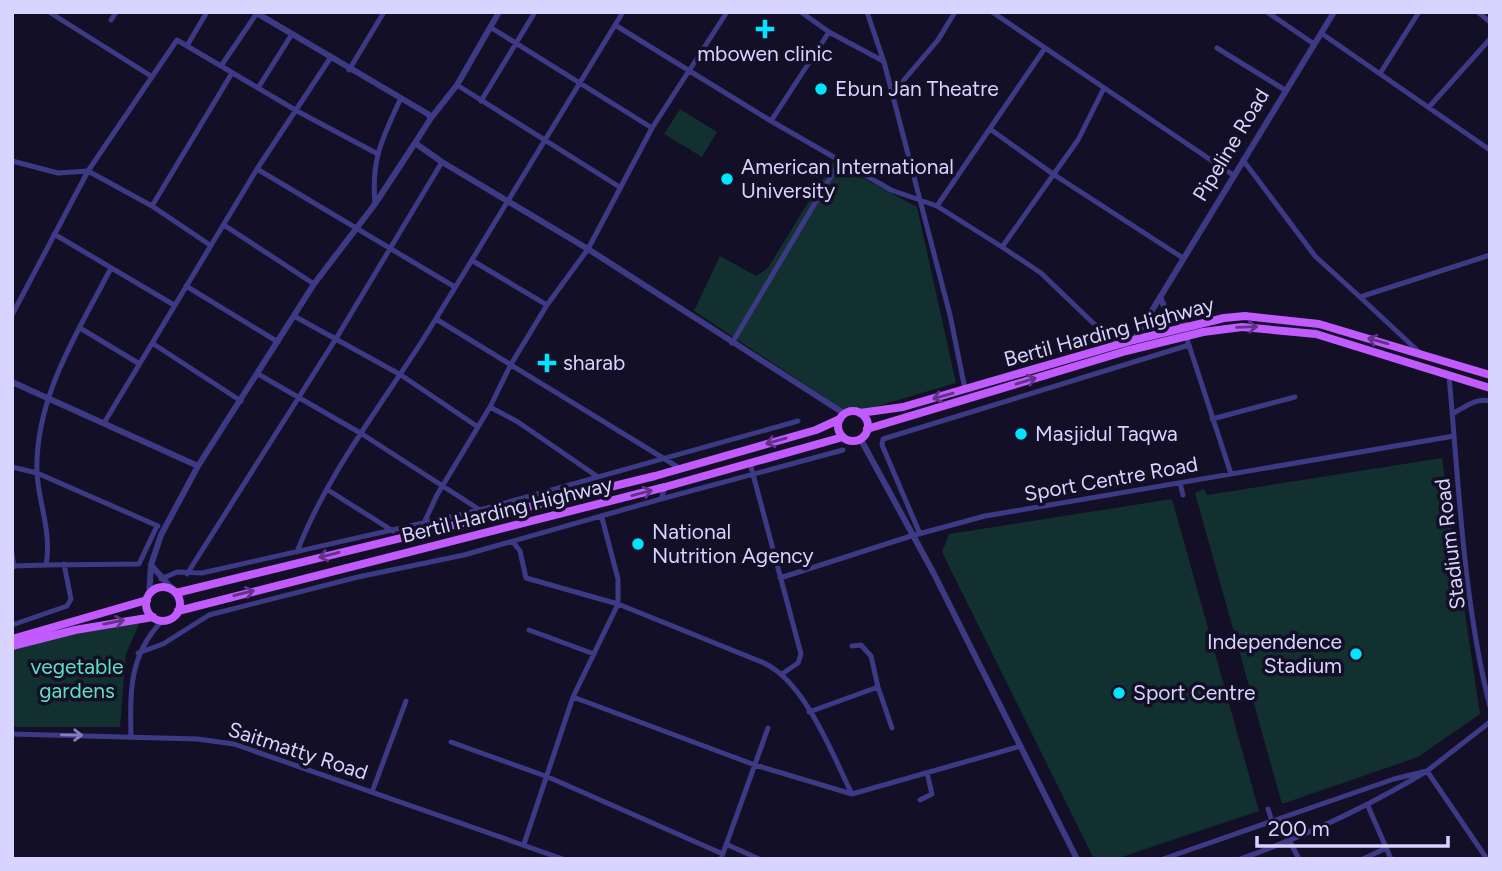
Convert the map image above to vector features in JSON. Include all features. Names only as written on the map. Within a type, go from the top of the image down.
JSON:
[{"type":"main road","name":"Bertil Harding Highway","points":[[860,413],[903,407],[1134,340],[1224,318],[1279,318],[1319,324],[1490,375]]},
{"type":"main road","name":"Bertil Harding Highway","points":[[867,429],[1186,336],[1242,327],[1291,330],[1333,338],[1490,388]]},
{"type":"main road","points":[[860,413],[865,418],[867,429],[860,438],[853,441],[843,437],[838,426],[842,416],[860,413]]},
{"type":"main road","name":"Bertil Harding Highway","points":[[175,592],[681,468],[816,430],[842,416]]},
{"type":"main road","name":"Bertil Harding Highway","points":[[178,611],[665,487],[843,437]]},
{"type":"main road","points":[[12,639],[148,598],[160,588],[175,592],[180,602],[178,611],[171,618],[162,621],[153,617],[147,609],[148,598]]},
{"type":"main road","points":[[12,646],[75,630],[153,617]]},
{"type":"street","points":[[49,12],[151,76]]},
{"type":"street","points":[[111,20],[116,12]]},
{"type":"street","points":[[188,44],[207,12]]},
{"type":"street","points":[[349,70],[384,12]]},
{"type":"street","points":[[12,554],[13,566],[139,564],[314,284],[375,204],[431,118],[457,85],[499,12]]},
{"type":"street","points":[[481,101],[535,12]]},
{"type":"street","points":[[297,552],[328,491],[362,434],[473,261],[543,140],[623,12]]},
{"type":"street","points":[[424,523],[442,486],[490,407],[510,366],[547,305],[588,249],[618,186],[652,128],[727,12]]},
{"type":"street","points":[[801,12],[829,32],[884,62]]},
{"type":"street","points":[[867,12],[884,62],[950,315],[965,389]]},
{"type":"street","points":[[892,94],[926,55],[955,12]]},
{"type":"street","points":[[992,12],[1233,176]]},
{"type":"street","points":[[1267,12],[1314,44]]},
{"type":"street","name":"Pipeline Road","points":[[1134,340],[1334,12]]},
{"type":"street","points":[[1381,72],[1419,12]]},
{"type":"street","points":[[221,66],[256,13],[267,15],[349,70],[431,118]]},
{"type":"street","points":[[1481,13],[1490,22]]},
{"type":"street","points":[[615,25],[840,161],[891,190],[937,206],[1002,247],[1041,273],[1116,345]]},
{"type":"street","points":[[490,27],[652,128]]},
{"type":"street","points":[[771,121],[829,32]]},
{"type":"street","points":[[1321,33],[1489,146]]},
{"type":"street","points":[[258,88],[292,34]]},
{"type":"street","points":[[1429,107],[1490,39]]},
{"type":"street","points":[[12,315],[88,171],[176,40],[188,44],[297,111],[376,153]]},
{"type":"street","points":[[937,206],[1045,48]]},
{"type":"street","points":[[1217,48],[1285,90]]},
{"type":"street","points":[[104,424],[138,363],[257,169],[331,57]]},
{"type":"street","points":[[152,206],[232,73]]},
{"type":"street","points":[[457,85],[618,186]]},
{"type":"street","points":[[1002,247],[1077,140],[1104,88]]},
{"type":"street","points":[[375,204],[372,178],[376,153],[400,100]]},
{"type":"street","points":[[990,129],[1053,174],[1183,258]]},
{"type":"street","points":[[415,143],[588,249],[842,416]]},
{"type":"street","points":[[1243,160],[1315,256],[1421,354]]},
{"type":"street","points":[[12,161],[58,173],[88,171],[152,206],[210,245]]},
{"type":"street","points":[[732,343],[840,161]]},
{"type":"street","points":[[187,574],[337,337],[442,162]]},
{"type":"street","points":[[257,169],[455,286]]},
{"type":"street","points":[[224,225],[314,284]]},
{"type":"street","points":[[54,234],[174,305]]},
{"type":"street","points":[[1360,297],[1490,255]]},
{"type":"street","points":[[473,261],[547,305]]},
{"type":"street","points":[[46,565],[48,540],[37,473],[46,399],[111,268]]},
{"type":"street","points":[[186,286],[278,342]]},
{"type":"street","points":[[1160,297],[1168,315],[1188,326]]},
{"type":"street","points":[[294,316],[337,337],[401,375],[478,427]]},
{"type":"street","points":[[436,319],[662,459],[681,468]]},
{"type":"street","points":[[80,328],[138,363]]},
{"type":"street","points":[[1186,336],[1231,474]]},
{"type":"street","points":[[152,343],[241,401]]},
{"type":"street","points":[[920,534],[882,444],[883,439],[1189,345]]},
{"type":"street","points":[[258,374],[362,434],[480,510]]},
{"type":"street","name":"Stadium Road","points":[[1449,376],[1474,620],[1490,707]]},
{"type":"street","points":[[12,382],[198,466]]},
{"type":"street","points":[[1212,419],[1295,397]]},
{"type":"street","points":[[1452,414],[1470,404],[1490,401]]},
{"type":"street","points":[[490,407],[518,422],[598,477]]},
{"type":"street","points":[[161,579],[177,572],[202,573],[480,510],[798,421]]},
{"type":"street","name":"Sport Centre Road","points":[[780,578],[911,536],[985,516],[1454,436]]},
{"type":"street","points":[[860,438],[1077,859]]},
{"type":"street","points":[[138,653],[163,644],[209,615],[513,542],[843,450]]},
{"type":"street","points":[[750,463],[801,654],[798,663],[782,674]]},
{"type":"street","points":[[12,467],[37,473],[160,528]]},
{"type":"street","points":[[1180,483],[1183,495]]},
{"type":"street","points":[[661,499],[665,487]]},
{"type":"street","points":[[328,491],[393,531]]},
{"type":"street","points":[[524,844],[573,697],[618,604],[618,579],[602,518]]},
{"type":"street","points":[[148,598],[151,565],[160,528]]},
{"type":"street","points":[[513,542],[520,551],[526,578],[618,604],[764,663],[782,674],[809,712],[852,794]]},
{"type":"street","points":[[12,625],[67,606],[71,600],[64,565]]},
{"type":"street","points":[[151,565],[175,592]]},
{"type":"street","points":[[131,737],[132,670],[147,636],[162,621]]},
{"type":"street","points":[[529,631],[594,654]]},
{"type":"street","points":[[852,646],[866,649],[892,728]]},
{"type":"street","points":[[809,712],[878,687]]},
{"type":"street","points":[[573,697],[755,765],[852,794],[1021,746]]},
{"type":"street","points":[[372,792],[405,701]]},
{"type":"street","points":[[1240,859],[1290,842],[1368,806],[1427,771],[1490,722]]},
{"type":"street","points":[[451,742],[548,778],[722,856],[768,728]]},
{"type":"street","name":"Saitmatty Road","points":[[12,734],[197,739],[234,744],[563,859]]},
{"type":"street","points":[[1163,859],[1394,779],[1427,771]]},
{"type":"street","points":[[1427,771],[1487,859]]},
{"type":"street","points":[[920,800],[932,794],[926,773]]},
{"type":"street","points":[[1368,806],[1391,859]]},
{"type":"street","points":[[1268,810],[1272,821]]},
{"type":"street","points":[[1290,842],[1299,859]]},
{"type":"street","points":[[726,844],[759,859]]},
{"type":"street","points":[[1363,859],[1386,848]]},
{"type":"green space","points":[[680,109],[717,132],[702,157],[664,134]]},
{"type":"green space","points":[[833,162],[917,207],[956,383],[850,414],[694,311],[720,256],[756,276],[768,268]]},
{"type":"green space","name":"Independence Stadium","points":[[1442,458],[1480,714],[1418,757],[1282,804],[1195,493],[1204,489],[1207,495]]},
{"type":"green space","name":"Sport Centre","points":[[1172,499],[1259,811],[1116,859],[1094,859],[942,552],[949,534]]},
{"type":"green space","name":"vegetable gardens","points":[[127,617],[137,617],[140,622],[126,654],[120,727],[12,727],[12,648]]},
{"type":"place","name":"mbowen clinic","points":[[765,29]]},
{"type":"place","name":"Ebun Jan Theatre","points":[[821,89]]},
{"type":"place","name":"American International University","points":[[727,179]]},
{"type":"place","name":"sharab","points":[[547,363]]},
{"type":"place","name":"Masjidul Taqwa","points":[[1021,434]]},
{"type":"place","name":"National Nutrition Agency","points":[[638,544]]},
{"type":"place","name":"Independence Stadium","points":[[1356,654]]},
{"type":"place","name":"Sport Centre","points":[[1119,693]]}]
